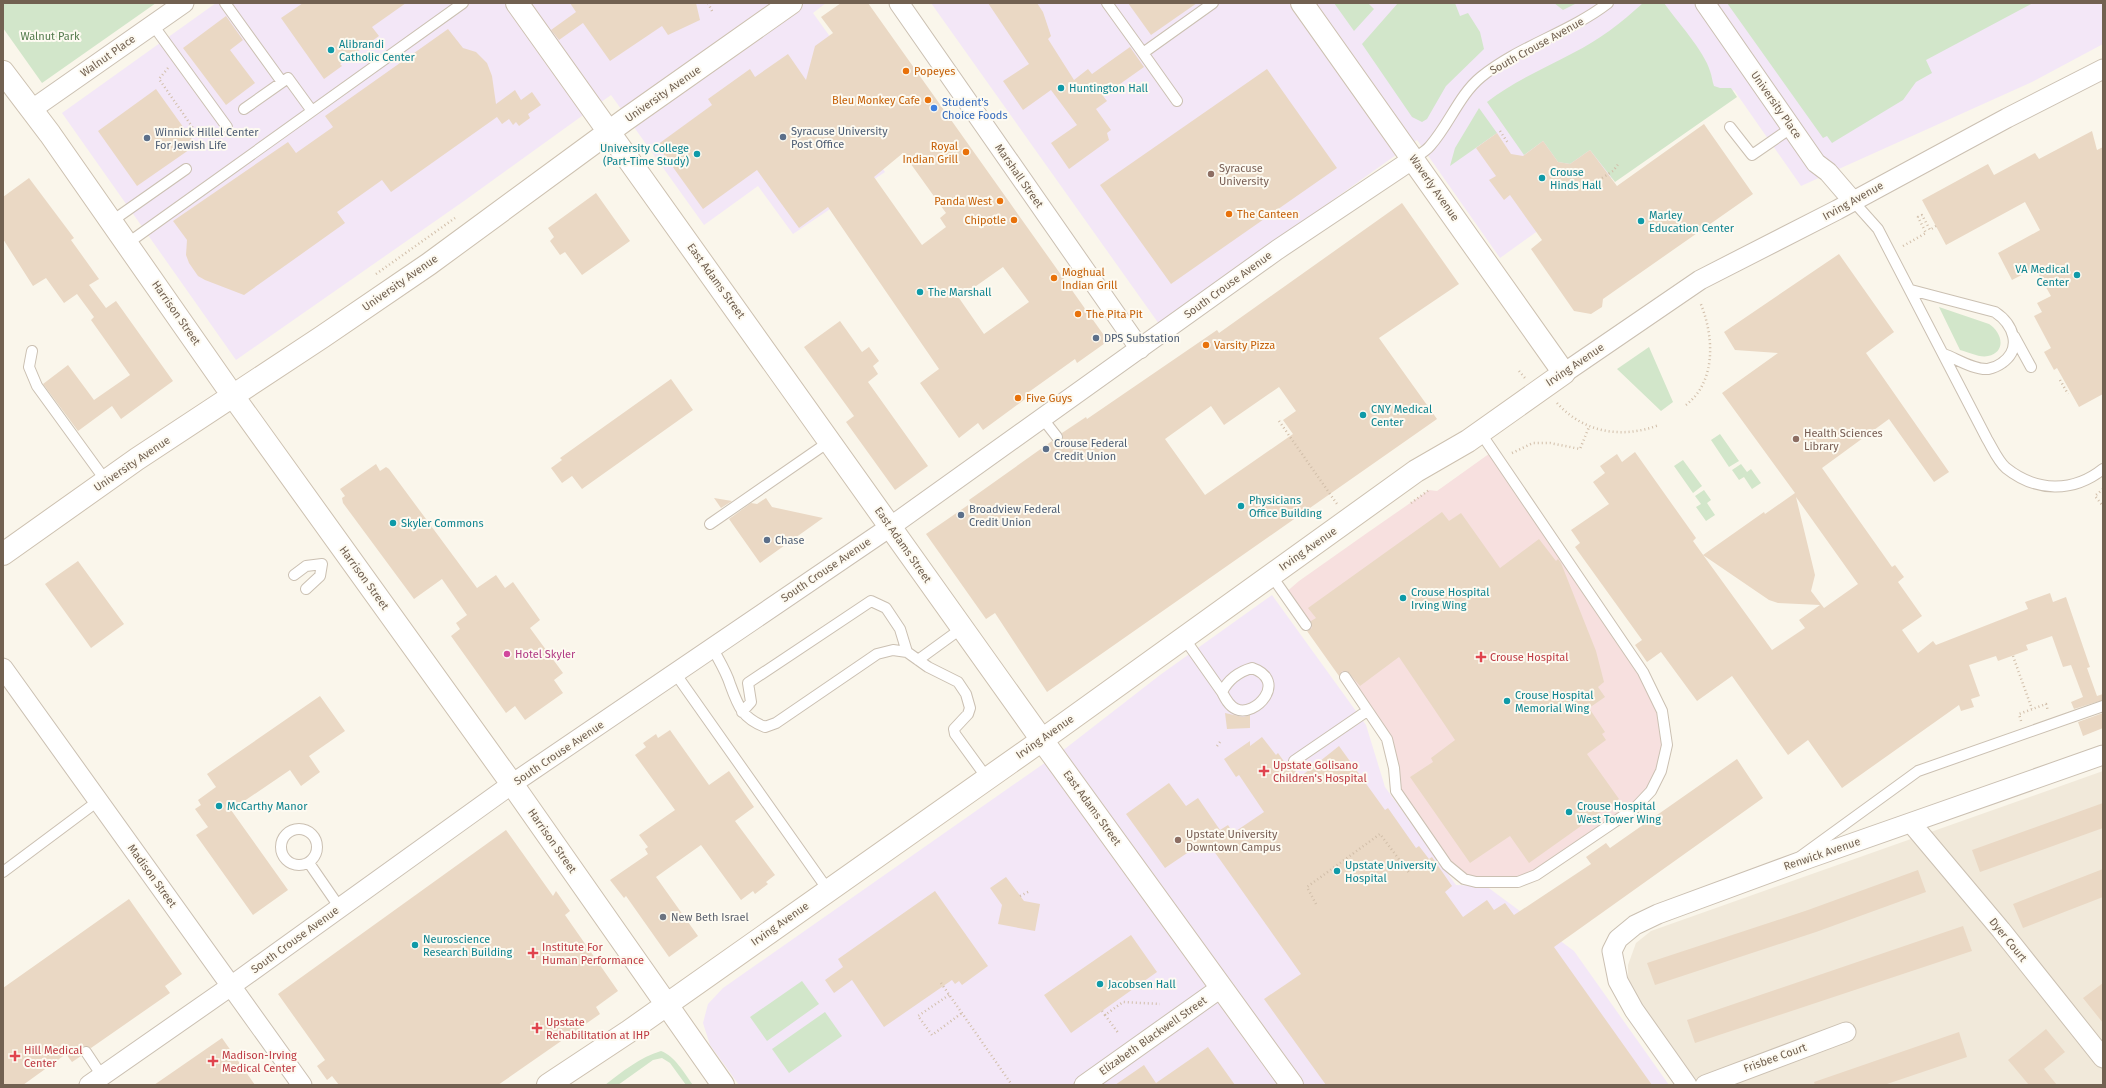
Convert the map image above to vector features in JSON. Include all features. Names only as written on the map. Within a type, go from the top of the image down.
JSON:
[{"type":"street","name":"Walnut Place","points":[[31,110],[184,3]]},
{"type":"street","name":"East Adams Street","points":[[517,3],[1042,740],[1292,1085]]},
{"type":"street","name":"University Avenue","points":[[3,554],[106,481],[429,264],[609,132],[791,3]]},
{"type":"street","name":"Marshall Street","points":[[898,3],[1140,349]]},
{"type":"street","name":"Waverly Avenue","points":[[1302,3],[1414,159],[1564,373]]},
{"type":"street","name":"University Place","points":[[1705,3],[1816,163],[1828,172],[1854,201]]},
{"type":"street","name":"Irving Avenue","points":[[548,1085],[1042,740],[1416,471],[1480,432],[1692,285],[1854,201],[2007,118],[2103,69]]},
{"type":"street","name":"Harrison Street","points":[[3,72],[128,243],[233,396],[512,784],[723,1085]]},
{"type":"street","name":"South Crouse Avenue","points":[[95,1081],[231,986],[512,784],[890,527],[1043,419],[1277,250],[1414,159]]},
{"type":"street","name":"Madison Street","points":[[3,668],[302,1085]]},
{"type":"street","name":"Renwick Avenue","points":[[1687,1085],[1634,1010],[1618,982],[1612,951],[1618,939],[1635,925],[1658,914],[1789,866],[2103,755]]},
{"type":"street","name":"Dyer Court","points":[[1911,823],[2001,930],[2103,1058]]},
{"type":"street","name":"Elizabeth Blackwell Street","points":[[1084,1085],[1222,987]]},
{"type":"street","name":"Frisbee Court","points":[[1705,1085],[1846,1032]]},
{"type":"lane","points":[[225,3],[282,82]]},
{"type":"lane","points":[[128,243],[463,3]]},
{"type":"lane","points":[[1107,3],[1177,101]]},
{"type":"lane","points":[[1143,53],[1213,3]]},
{"type":"lane","name":"South Crouse Avenue","points":[[1414,159],[1430,146],[1472,85],[1482,76],[1508,59],[1592,15],[1608,3]]},
{"type":"lane","points":[[153,25],[227,127]]},
{"type":"lane","points":[[244,109],[288,78],[312,111]]},
{"type":"lane","points":[[1730,127],[1752,155],[1791,128]]},
{"type":"lane","points":[[112,222],[186,169]]},
{"type":"lane","points":[[1854,201],[1878,229],[1987,439],[2006,467],[2031,482],[2054,488],[2082,481],[2103,469]]},
{"type":"lane","points":[[1911,290],[1995,312],[2004,318],[2031,367]]},
{"type":"lane","points":[[1944,354],[1973,366],[1989,369],[1997,366],[2011,354],[2014,336]]},
{"type":"lane","points":[[32,351],[29,367],[37,386],[106,481]]},
{"type":"lane","points":[[1043,419],[1057,437]]},
{"type":"lane","points":[[1345,677],[1387,739],[1394,768],[1396,792],[1447,865],[1464,878],[1476,882],[1518,882],[1536,875],[1634,808],[1651,791],[1661,771],[1668,745],[1662,711],[1643,672],[1480,432]]},
{"type":"lane","points":[[710,524],[830,441]]},
{"type":"lane","points":[[294,575],[306,566],[322,564],[320,576],[306,588]]},
{"type":"lane","points":[[1271,575],[1306,625]]},
{"type":"lane","points":[[742,712],[751,702],[748,683],[872,602],[886,608],[900,629],[907,652]]},
{"type":"lane","points":[[918,660],[962,628]]},
{"type":"lane","points":[[1184,638],[1229,703],[1236,709],[1250,709],[1267,695],[1270,684],[1266,676],[1252,668],[1245,670],[1232,678],[1226,683],[1222,692]]},
{"type":"lane","points":[[712,647],[730,683],[734,698],[742,712],[755,723],[766,727],[771,726],[877,654],[893,650],[907,652],[933,670],[952,678],[966,694],[970,708],[966,717],[954,729],[955,734],[987,778]]},
{"type":"lane","points":[[674,673],[828,890]]},
{"type":"lane","points":[[1789,866],[1816,843],[1918,770],[2103,706]]},
{"type":"lane","points":[[1294,761],[1368,711]]},
{"type":"lane","points":[[3,872],[98,801]]},
{"type":"lane","points":[[309,863],[340,908]]},
{"type":"lane","points":[[86,1052],[95,1081]]},
{"type":"path","points":[[708,3],[713,13]]},
{"type":"path","points":[[167,66],[168,71],[159,79],[200,138]]},
{"type":"path","points":[[1500,131],[1508,143]]},
{"type":"path","points":[[1602,178],[1613,171],[1619,163]]},
{"type":"path","points":[[1903,246],[1926,233],[1918,218],[1922,215],[1930,230],[1936,226]]},
{"type":"path","name":"University Avenue","points":[[372,277],[456,217]]},
{"type":"path","points":[[1686,405],[1698,393],[1704,380],[1708,369],[1711,344],[1702,306],[1692,285]]},
{"type":"path","points":[[1519,371],[1525,378]]},
{"type":"path","points":[[2060,380],[2068,394]]},
{"type":"path","points":[[1557,403],[1575,420],[1589,427],[1614,433],[1642,431],[1659,425]]},
{"type":"path","points":[[1279,421],[1338,505]]},
{"type":"path","points":[[1510,454],[1533,443],[1550,443],[1580,449],[1589,427]]},
{"type":"path","points":[[2103,489],[2095,496],[2103,506]]},
{"type":"path","points":[[1411,503],[1430,490]]},
{"type":"path","points":[[2012,656],[2032,709]]},
{"type":"path","points":[[2019,714],[2046,704]]},
{"type":"path","points":[[1217,746],[1220,742]]},
{"type":"path","points":[[1316,904],[1307,888],[1380,834],[1410,874]]},
{"type":"path","points":[[1020,896],[1030,891]]},
{"type":"path","points":[[941,983],[1012,1085]]},
{"type":"path","points":[[949,995],[918,1016],[932,1035],[962,1013]]},
{"type":"path","points":[[1105,1015],[1123,1002],[1160,1004]]},
{"type":"path","points":[[1102,1010],[1119,1034]]},
{"type":"shaded area","points":[[216,3],[826,3],[813,13],[883,110],[856,130],[885,172],[793,234],[758,186],[704,225],[611,95],[464,201],[236,360],[62,113]]},
{"type":"shaded area","name":"Syracuse University","points":[[931,3],[2103,3],[2103,44],[2032,82],[1801,186],[1734,90],[1500,258],[1417,140],[1159,324]]},
{"type":"shaded area","name":"Crouse Hospital","points":[[1493,451],[1662,711],[1667,745],[1651,791],[1536,875],[1497,883],[1454,872],[1396,791],[1387,739],[1284,594],[1299,581],[1429,490],[1437,491]]},
{"type":"shaded area","name":"Upstate University Downtown Campus","points":[[1272,595],[1366,725],[1385,787],[1456,885],[1486,886],[1574,951],[1669,1085],[739,1085],[710,1045],[703,1023],[708,1004],[723,988],[1066,748],[1160,675]]},
{"type":"shaded area","points":[[2103,771],[2103,1085],[1698,1085],[1636,997],[1628,983],[1628,965],[1636,943],[1651,931]]},
{"type":"green space","name":"Walnut Park","points":[[3,3],[156,3],[42,83],[3,28]]},
{"type":"green space","points":[[1334,3],[1368,3],[1374,9],[1354,31]]},
{"type":"green space","points":[[1398,3],[1455,3],[1460,16],[1468,13],[1480,32],[1484,49],[1446,86],[1427,119],[1422,122],[1412,117],[1362,44]]},
{"type":"green space","points":[[1554,3],[1577,3],[1563,10]]},
{"type":"green space","points":[[1643,3],[1664,3],[1690,36],[1707,63],[1714,86],[1720,88],[1731,88],[1737,97],[1615,182],[1590,150],[1570,164],[1558,162],[1543,141],[1524,155],[1487,102],[1518,81],[1592,43]]},
{"type":"green space","points":[[1727,3],[2033,3],[1926,60],[1932,73],[1916,82],[1903,100],[1832,143],[1827,136],[1823,138]]},
{"type":"green space","points":[[1479,108],[1497,133],[1450,166],[1455,148]]},
{"type":"green space","points":[[1939,307],[1989,324],[1997,332],[1999,337],[2000,346],[1998,350],[1994,354],[1988,356],[1978,356],[1960,350]]},
{"type":"green space","points":[[1649,347],[1673,402],[1661,411],[1617,369]]},
{"type":"green space","points":[[1720,434],[1739,461],[1729,467],[1711,440]]},
{"type":"green space","points":[[1683,460],[1702,486],[1693,493],[1674,466]]},
{"type":"green space","points":[[1741,464],[1747,472],[1751,469],[1761,483],[1752,489],[1744,477],[1739,480],[1732,470]]},
{"type":"green space","points":[[1704,490],[1711,500],[1707,503],[1715,515],[1706,521],[1696,507],[1701,504],[1695,496]]},
{"type":"green space","points":[[802,981],[819,1004],[767,1041],[750,1017]]},
{"type":"green space","points":[[825,1012],[842,1036],[789,1073],[772,1049]]},
{"type":"green space","points":[[661,1051],[666,1053],[675,1061],[693,1085],[686,1085],[670,1063],[662,1058],[653,1060],[618,1085],[605,1085],[639,1061]]},
{"type":"building","name":"Alibrandi Catholic Center","points":[[303,3],[406,3],[372,27],[379,36],[340,64],[342,66],[324,79],[281,18]]},
{"type":"building","points":[[570,3],[696,3],[700,20],[668,35],[662,26],[610,61],[583,23],[559,40],[551,30],[576,12]]},
{"type":"building","points":[[841,3],[868,3],[1108,341],[1077,363],[1075,359],[1026,394],[1028,397],[983,430],[978,423],[959,438],[920,383],[939,369],[828,207],[799,228],[757,170],[703,209],[657,145],[712,105],[708,99],[750,69],[755,77],[788,54],[806,80],[815,46],[833,33],[821,17]],"holes":[[[903,153],[946,213],[940,218],[946,227],[922,245],[874,177]],[[1003,267],[1029,302],[984,334],[959,298]]]},
{"type":"building","name":"Huntington Hall","points":[[988,3],[1037,3],[1043,12],[1051,36],[1048,39],[1074,80],[1088,69],[1092,74],[1130,47],[1144,67],[1103,96],[1107,101],[1096,109],[1111,130],[1107,133],[1109,140],[1069,169],[1051,143],[1077,125],[1051,90],[1023,110],[1003,81],[1029,64]]},
{"type":"building","points":[[1128,3],[1197,3],[1151,35]]},
{"type":"building","points":[[226,16],[243,40],[230,50],[255,83],[226,105],[183,48]]},
{"type":"building","points":[[448,29],[463,48],[476,52],[487,63],[492,76],[496,104],[515,90],[521,100],[532,92],[541,105],[528,114],[530,118],[519,126],[516,122],[513,125],[509,119],[502,124],[497,117],[391,192],[382,180],[337,212],[345,223],[244,295],[198,276],[189,263],[186,255],[187,240],[173,221],[288,142],[296,153],[333,127],[325,116]]},
{"type":"building","points":[[1267,69],[1337,168],[1171,284],[1100,185]]},
{"type":"building","name":"Winnick Hillel Center For Jewish Life","points":[[156,89],[196,145],[137,186],[98,131]]},
{"type":"building","name":"Marley Education Center","points":[[1704,124],[1753,194],[1603,299],[1602,307],[1591,314],[1574,311],[1531,249],[1542,240],[1510,195],[1504,200],[1489,180],[1496,176],[1476,148],[1497,133],[1511,154],[1523,156],[1543,141],[1558,162],[1570,164],[1590,150],[1617,186]]},
{"type":"building","name":"VA Medical Center","points":[[2092,131],[2097,150],[2103,147],[2103,394],[2079,407],[2057,368],[2054,370],[2044,352],[2051,348],[2034,316],[2042,312],[2037,303],[2051,296],[2035,268],[2012,280],[1998,253],[2040,230],[2025,202],[1946,245],[1922,200],[1988,164],[1994,175],[2035,153],[2039,159]]},
{"type":"building","points":[[29,178],[74,238],[71,240],[99,279],[89,285],[106,308],[116,301],[173,381],[121,419],[112,406],[78,431],[43,384],[68,365],[94,400],[130,375],[91,320],[94,317],[77,294],[64,303],[46,278],[33,286],[3,239],[3,197]]},
{"type":"building","points":[[596,193],[630,241],[582,275],[565,252],[560,255],[550,241],[554,237],[548,228]]},
{"type":"building","points":[[1402,203],[1459,284],[1379,338],[1437,419],[1047,692],[995,613],[986,619],[926,534],[971,503],[969,500],[1052,441],[1055,443],[1061,442],[1063,439],[1062,433],[1086,417],[1087,419],[1217,330],[1219,333]],"holes":[[[1279,387],[1296,411],[1283,420],[1293,434],[1205,495],[1165,439],[1211,406],[1224,425]]]},
{"type":"building","points":[[1839,254],[1894,332],[1866,353],[1949,472],[1934,482],[1889,419],[1822,468],[1892,567],[1895,565],[1904,577],[1898,582],[1922,616],[1902,630],[1918,653],[1933,641],[1936,645],[2028,609],[2025,602],[2050,593],[2053,602],[2066,597],[2090,667],[2087,668],[2097,696],[2103,694],[2103,700],[2074,709],[2071,702],[2083,697],[2071,665],[2063,667],[2052,636],[2026,645],[2028,650],[1998,661],[1996,656],[1969,665],[1980,696],[1971,699],[1974,707],[1961,711],[1959,705],[1842,788],[1808,740],[1788,755],[1732,676],[1697,701],[1661,652],[1647,662],[1635,645],[1642,640],[1575,547],[1580,543],[1571,530],[1609,504],[1593,482],[1605,473],[1600,466],[1617,454],[1622,462],[1635,452],[1696,538],[1693,541],[1703,555],[1764,512],[1765,514],[1795,493],[1722,393],[1778,353],[1735,350],[1724,332]],"holes":[[[1796,497],[1858,584],[1824,608],[1811,591],[1815,575]],[[1703,555],[1769,600],[1778,603],[1820,605],[1799,620],[1805,628],[1772,650]]]},
{"type":"building","points":[[840,321],[862,352],[869,347],[879,361],[873,366],[878,374],[868,382],[928,466],[895,490],[846,422],[854,416],[804,347]]},
{"type":"building","points":[[671,379],[693,410],[582,489],[572,476],[562,483],[551,468],[562,460],[560,458]]},
{"type":"building","points":[[376,464],[380,471],[386,467],[389,469],[477,588],[496,575],[505,588],[513,582],[540,620],[530,628],[563,673],[554,680],[563,693],[525,720],[515,706],[506,713],[451,636],[460,629],[456,623],[467,615],[442,579],[414,599],[343,503],[342,498],[345,496],[340,489]]},
{"type":"building","points":[[714,498],[732,501],[721,508]]},
{"type":"building","name":"Chase","points":[[766,498],[772,507],[823,518],[760,563],[729,519],[751,503],[757,504]]},
{"type":"building","name":"Crouse Hospital","points":[[1442,512],[1449,521],[1461,513],[1500,568],[1539,539],[1556,561],[1558,559],[1561,563],[1596,651],[1604,682],[1598,687],[1605,697],[1589,708],[1605,732],[1602,734],[1606,740],[1587,754],[1619,799],[1529,863],[1510,836],[1470,863],[1410,777],[1433,762],[1431,758],[1455,740],[1399,657],[1360,686],[1347,671],[1342,671],[1339,676],[1307,631],[1312,628],[1311,621],[1316,618],[1308,608]]},
{"type":"building","points":[[78,561],[124,624],[91,648],[45,584]]},
{"type":"building","name":"McCarthy Manor","points":[[320,696],[345,731],[309,756],[320,772],[301,786],[290,770],[231,810],[288,890],[253,915],[196,835],[208,827],[195,809],[201,805],[198,800],[216,787],[207,774]]},
{"type":"building","points":[[1225,713],[1243,717],[1250,715],[1250,728],[1227,729]]},
{"type":"building","points":[[2103,713],[2103,728],[2083,736],[2078,722]]},
{"type":"building","points":[[670,730],[709,785],[729,771],[754,807],[735,821],[775,875],[766,882],[768,884],[755,894],[753,891],[741,900],[701,845],[656,877],[698,936],[669,957],[626,896],[624,898],[610,880],[648,854],[645,849],[648,847],[639,835],[675,810],[635,755],[646,747],[643,743],[656,734],[658,738]]},
{"type":"building","points":[[1262,737],[1276,755],[1278,753],[1288,767],[1292,767],[1300,777],[1339,746],[1385,810],[1388,808],[1416,848],[1419,846],[1429,859],[1432,857],[1452,886],[1445,892],[1463,917],[1487,900],[1494,910],[1505,903],[1514,915],[1591,864],[1586,857],[1606,843],[1610,848],[1737,759],[1763,798],[1554,947],[1652,1085],[1326,1085],[1264,999],[1301,974],[1211,847],[1204,852],[1199,845],[1165,868],[1126,814],[1169,783],[1186,806],[1198,798],[1220,830],[1228,825],[1233,833],[1264,812],[1239,775],[1236,777],[1224,759],[1250,741],[1250,746]]},
{"type":"building","points":[[2103,803],[2103,828],[1980,872],[1972,850]]},
{"type":"building","points":[[506,830],[553,896],[556,891],[570,911],[565,915],[618,991],[596,1007],[600,1014],[498,1085],[339,1085],[332,1076],[327,1080],[317,1066],[325,1060],[278,994]]},
{"type":"building","points":[[2103,869],[2103,897],[2023,928],[2013,904]]},
{"type":"building","points":[[1918,870],[1926,892],[1816,932],[1655,985],[1647,963],[1808,910]]},
{"type":"building","points":[[1006,877],[1024,901],[1040,904],[1035,931],[998,924],[1002,905],[990,888]]},
{"type":"building","points":[[935,891],[988,966],[962,985],[959,981],[955,984],[952,980],[884,1027],[852,980],[834,993],[825,980],[843,967],[838,959]]},
{"type":"building","points":[[129,899],[182,974],[165,986],[170,993],[91,1048],[86,1046],[82,1047],[80,1052],[81,1056],[72,1062],[66,1054],[23,1085],[3,1085],[3,988]]},
{"type":"building","points":[[1963,926],[1972,951],[1695,1043],[1687,1020]]},
{"type":"building","name":"Jacobsen Hall","points":[[1131,935],[1157,972],[1071,1033],[1044,995]]},
{"type":"building","points":[[2103,983],[2103,1023],[2083,998]]},
{"type":"building","points":[[2046,1029],[2065,1052],[2044,1069],[2057,1085],[2029,1085],[2008,1060]]},
{"type":"building","points":[[1959,1032],[1967,1057],[1884,1085],[1815,1085],[1814,1082]]},
{"type":"building","name":"Madison-Irving Medical Center","points":[[222,1038],[255,1085],[154,1085]]},
{"type":"building","points":[[1208,1047],[1235,1085],[1115,1085],[1144,1065],[1156,1083]]},
{"type":"place","name":"Alibrandi Catholic Center","points":[[331,50]]},
{"type":"place","name":"Popeyes","points":[[906,71]]},
{"type":"place","name":"Huntington Hall","points":[[1061,88]]},
{"type":"place","name":"Bleu Monkey Cafe","points":[[928,100]]},
{"type":"place","name":"Student's Choice Foods","points":[[934,108]]},
{"type":"place","name":"Syracuse University Post Office","points":[[783,137]]},
{"type":"place","name":"Winnick Hillel Center For Jewish Life","points":[[147,138]]},
{"type":"place","name":"Royal Indian Grill","points":[[966,152]]},
{"type":"place","name":"University College (Part-Time Study)","points":[[697,154]]},
{"type":"place","name":"Syracuse University","points":[[1211,174]]},
{"type":"place","name":"Crouse Hinds Hall","points":[[1542,178]]},
{"type":"place","name":"Panda West","points":[[1000,201]]},
{"type":"place","name":"The Canteen","points":[[1229,214]]},
{"type":"place","name":"Chipotle","points":[[1014,220]]},
{"type":"place","name":"Marley Education Center","points":[[1641,221]]},
{"type":"place","name":"VA Medical Center","points":[[2077,275]]},
{"type":"place","name":"Moghual Indian Grill","points":[[1054,278]]},
{"type":"place","name":"The Marshall","points":[[920,292]]},
{"type":"place","name":"The Pita Pit","points":[[1078,314]]},
{"type":"place","name":"DPS Substation","points":[[1096,338]]},
{"type":"place","name":"Varsity Pizza","points":[[1206,345]]},
{"type":"place","name":"Five Guys","points":[[1018,398]]},
{"type":"place","name":"CNY Medical Center","points":[[1363,415]]},
{"type":"place","name":"Health Sciences Library","points":[[1796,439]]},
{"type":"place","name":"Crouse Federal Credit Union","points":[[1046,449]]},
{"type":"place","name":"Physicians Office Building","points":[[1241,506]]},
{"type":"place","name":"Broadview Federal Credit Union","points":[[961,515]]},
{"type":"place","name":"Skyler Commons","points":[[393,523]]},
{"type":"place","name":"Chase","points":[[767,540]]},
{"type":"place","name":"Crouse Hospital Irving Wing","points":[[1403,598]]},
{"type":"place","name":"Hotel Skyler","points":[[507,654]]},
{"type":"place","name":"Crouse Hospital","points":[[1481,657]]},
{"type":"place","name":"Crouse Hospital Memorial Wing","points":[[1507,701]]},
{"type":"place","name":"Upstate Golisano Children's Hospital","points":[[1264,771]]},
{"type":"place","name":"McCarthy Manor","points":[[219,806]]},
{"type":"place","name":"Crouse Hospital West Tower Wing","points":[[1569,812]]},
{"type":"place","name":"Upstate University Downtown Campus","points":[[1178,840]]},
{"type":"place","name":"Upstate University Hospital","points":[[1337,871]]},
{"type":"place","name":"New Beth Israel","points":[[663,917]]},
{"type":"place","name":"Neuroscience Research Building","points":[[415,945]]},
{"type":"place","name":"Institute For Human Performance","points":[[533,953]]},
{"type":"place","name":"Jacobsen Hall","points":[[1100,984]]},
{"type":"place","name":"Upstate Rehabilitation at IHP","points":[[537,1028]]},
{"type":"place","name":"Hill Medical Center","points":[[15,1056]]},
{"type":"place","name":"Madison-Irving Medical Center","points":[[213,1061]]}]
